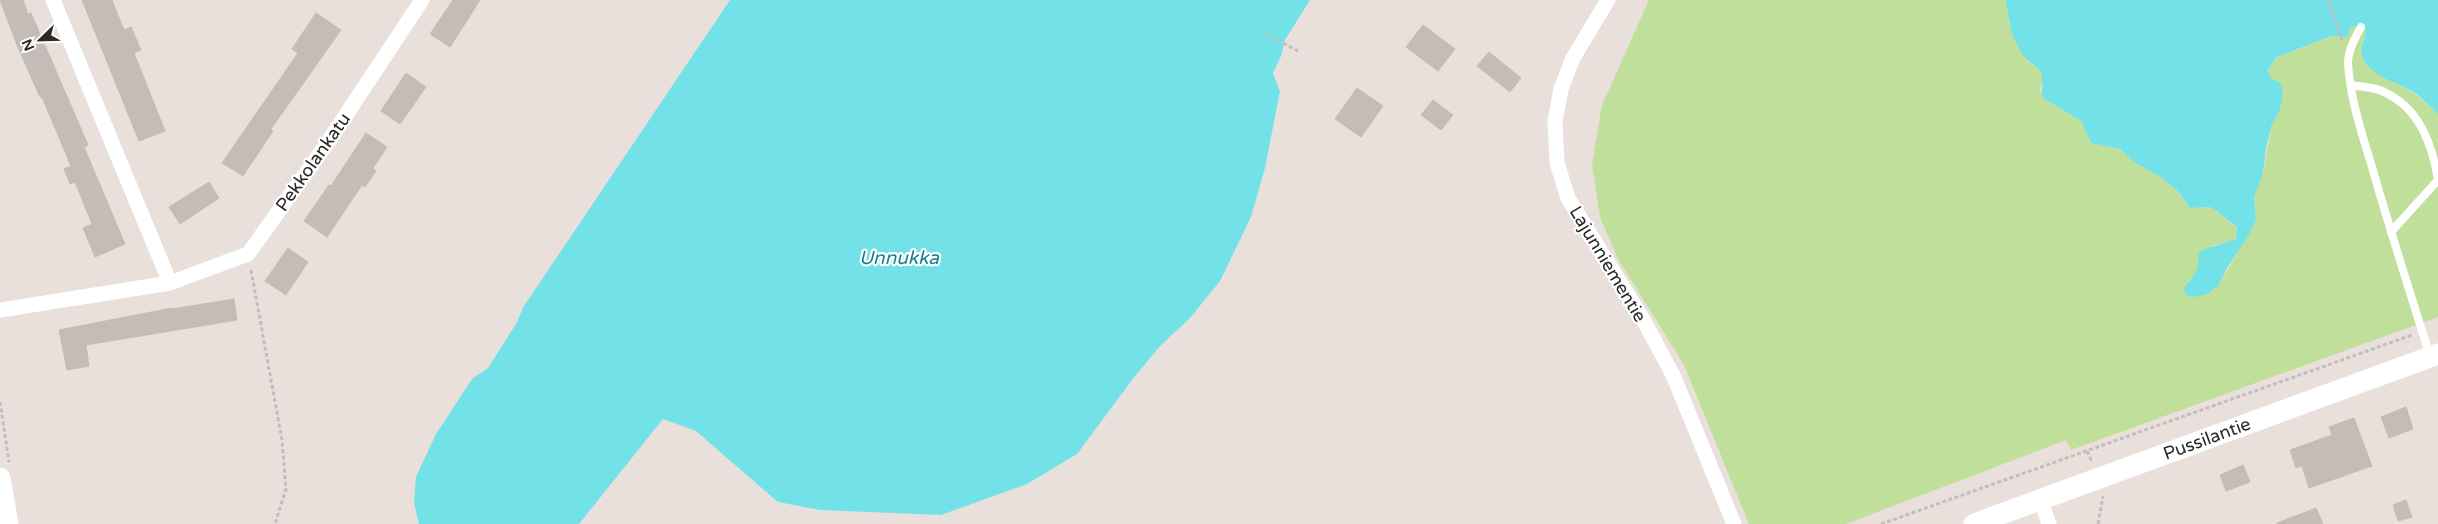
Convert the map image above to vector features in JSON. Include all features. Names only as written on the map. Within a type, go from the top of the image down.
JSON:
[{"type":"street","points":[[53,0],[170,283]]},
{"type":"street","name":"Pekkolankatu","points":[[248,254],[326,144],[422,0]]},
{"type":"street","name":"Lajunniementie","points":[[1608,0],[1573,58],[1562,89],[1555,121],[1557,163],[1568,198],[1645,323],[1673,375],[1734,524]]},
{"type":"street","points":[[0,310],[170,283],[248,254]]},
{"type":"street","name":"Pussilantie","points":[[1974,524],[2434,355]]},
{"type":"street","points":[[0,478],[8,524]]},
{"type":"street","points":[[2041,500],[2049,524]]},
{"type":"lane","points":[[2361,27],[2352,46],[2348,61],[2351,85],[2362,135],[2422,331],[2434,355]]},
{"type":"lane","points":[[2351,85],[2380,90],[2401,102],[2419,122],[2433,153],[2438,180],[2391,232]]},
{"type":"path","points":[[2328,0],[2341,37]]},
{"type":"path","points":[[1266,34],[1298,50]]},
{"type":"path","points":[[248,254],[282,440],[286,489],[275,524]]},
{"type":"path","points":[[1880,524],[2422,331]]},
{"type":"green space","points":[[1649,0],[2006,0],[2009,24],[2028,62],[2040,69],[2043,80],[2040,89],[2043,98],[2081,121],[2091,143],[2120,149],[2134,162],[2159,176],[2177,190],[2190,208],[2211,207],[2237,228],[2236,239],[2212,246],[2197,272],[2188,281],[2219,285],[2256,219],[2254,198],[2263,173],[2272,123],[2279,112],[2271,78],[2267,71],[2277,57],[2333,36],[2348,37],[2350,28],[2356,26],[2365,29],[2366,36],[2361,45],[2382,76],[2417,95],[2438,114],[2438,317],[2071,450],[2066,440],[1846,524],[1749,524],[1684,365],[1618,259],[1600,217],[1592,164],[1602,105]]},
{"type":"water","name":"Unnukka","points":[[730,0],[1310,0],[1285,40],[1281,56],[1273,73],[1280,91],[1265,168],[1251,217],[1220,281],[1190,318],[1160,346],[1135,376],[1077,454],[1027,484],[941,515],[820,510],[778,502],[696,431],[663,419],[579,524],[419,524],[414,503],[416,477],[436,434],[472,379],[488,368],[516,324],[524,306]]},
{"type":"water","points":[[2006,0],[2438,0],[2438,114],[2418,95],[2386,79],[2365,63],[2361,51],[2365,29],[2356,26],[2350,28],[2348,37],[2332,36],[2277,57],[2267,71],[2271,78],[2281,83],[2283,96],[2279,112],[2272,124],[2266,148],[2263,173],[2254,198],[2256,219],[2250,233],[2227,268],[2219,285],[2207,294],[2194,297],[2186,295],[2184,289],[2197,270],[2198,255],[2202,250],[2236,239],[2237,227],[2211,207],[2190,208],[2177,190],[2159,176],[2134,162],[2120,149],[2091,143],[2081,121],[2043,98],[2041,74],[2038,68],[2026,59],[2017,45],[2008,16]]},
{"type":"building","points":[[0,0],[23,0],[28,14],[31,13],[88,145],[84,147],[125,244],[95,257],[83,228],[92,224],[75,182],[70,184],[64,169],[71,166],[42,97],[40,97],[17,45]]},
{"type":"building","points":[[82,0],[112,0],[124,30],[131,27],[141,50],[134,53],[165,131],[139,141]]},
{"type":"building","points":[[453,0],[480,0],[450,47],[430,34]]},
{"type":"building","points":[[316,13],[341,30],[271,129],[273,131],[243,176],[222,163],[298,53],[292,49]]},
{"type":"building","points":[[1423,25],[1455,49],[1438,71],[1406,47]]},
{"type":"building","points":[[1489,52],[1521,78],[1510,92],[1477,66]]},
{"type":"building","points":[[406,73],[426,87],[400,124],[381,111]]},
{"type":"building","points":[[1357,88],[1383,106],[1361,137],[1335,119]]},
{"type":"building","points":[[1433,100],[1453,115],[1441,130],[1421,115]]},
{"type":"building","points":[[366,133],[387,147],[373,168],[376,171],[365,187],[362,185],[327,237],[304,221],[329,185],[331,186]]},
{"type":"building","points":[[209,182],[219,198],[180,224],[169,207]]},
{"type":"building","points":[[288,248],[308,262],[286,295],[265,281]]},
{"type":"building","points":[[234,299],[237,320],[86,345],[89,366],[67,370],[59,330],[172,308]]},
{"type":"building","points":[[2406,407],[2413,429],[2389,438],[2381,417]]},
{"type":"building","points":[[2354,418],[2372,466],[2309,488],[2302,466],[2296,468],[2290,450],[2332,435],[2329,427]]},
{"type":"building","points":[[2243,465],[2250,482],[2226,491],[2220,475]]},
{"type":"building","points":[[2406,500],[2412,517],[2398,521],[2393,505]]},
{"type":"building","points":[[2316,508],[2323,524],[2277,524],[2277,523]]}]
